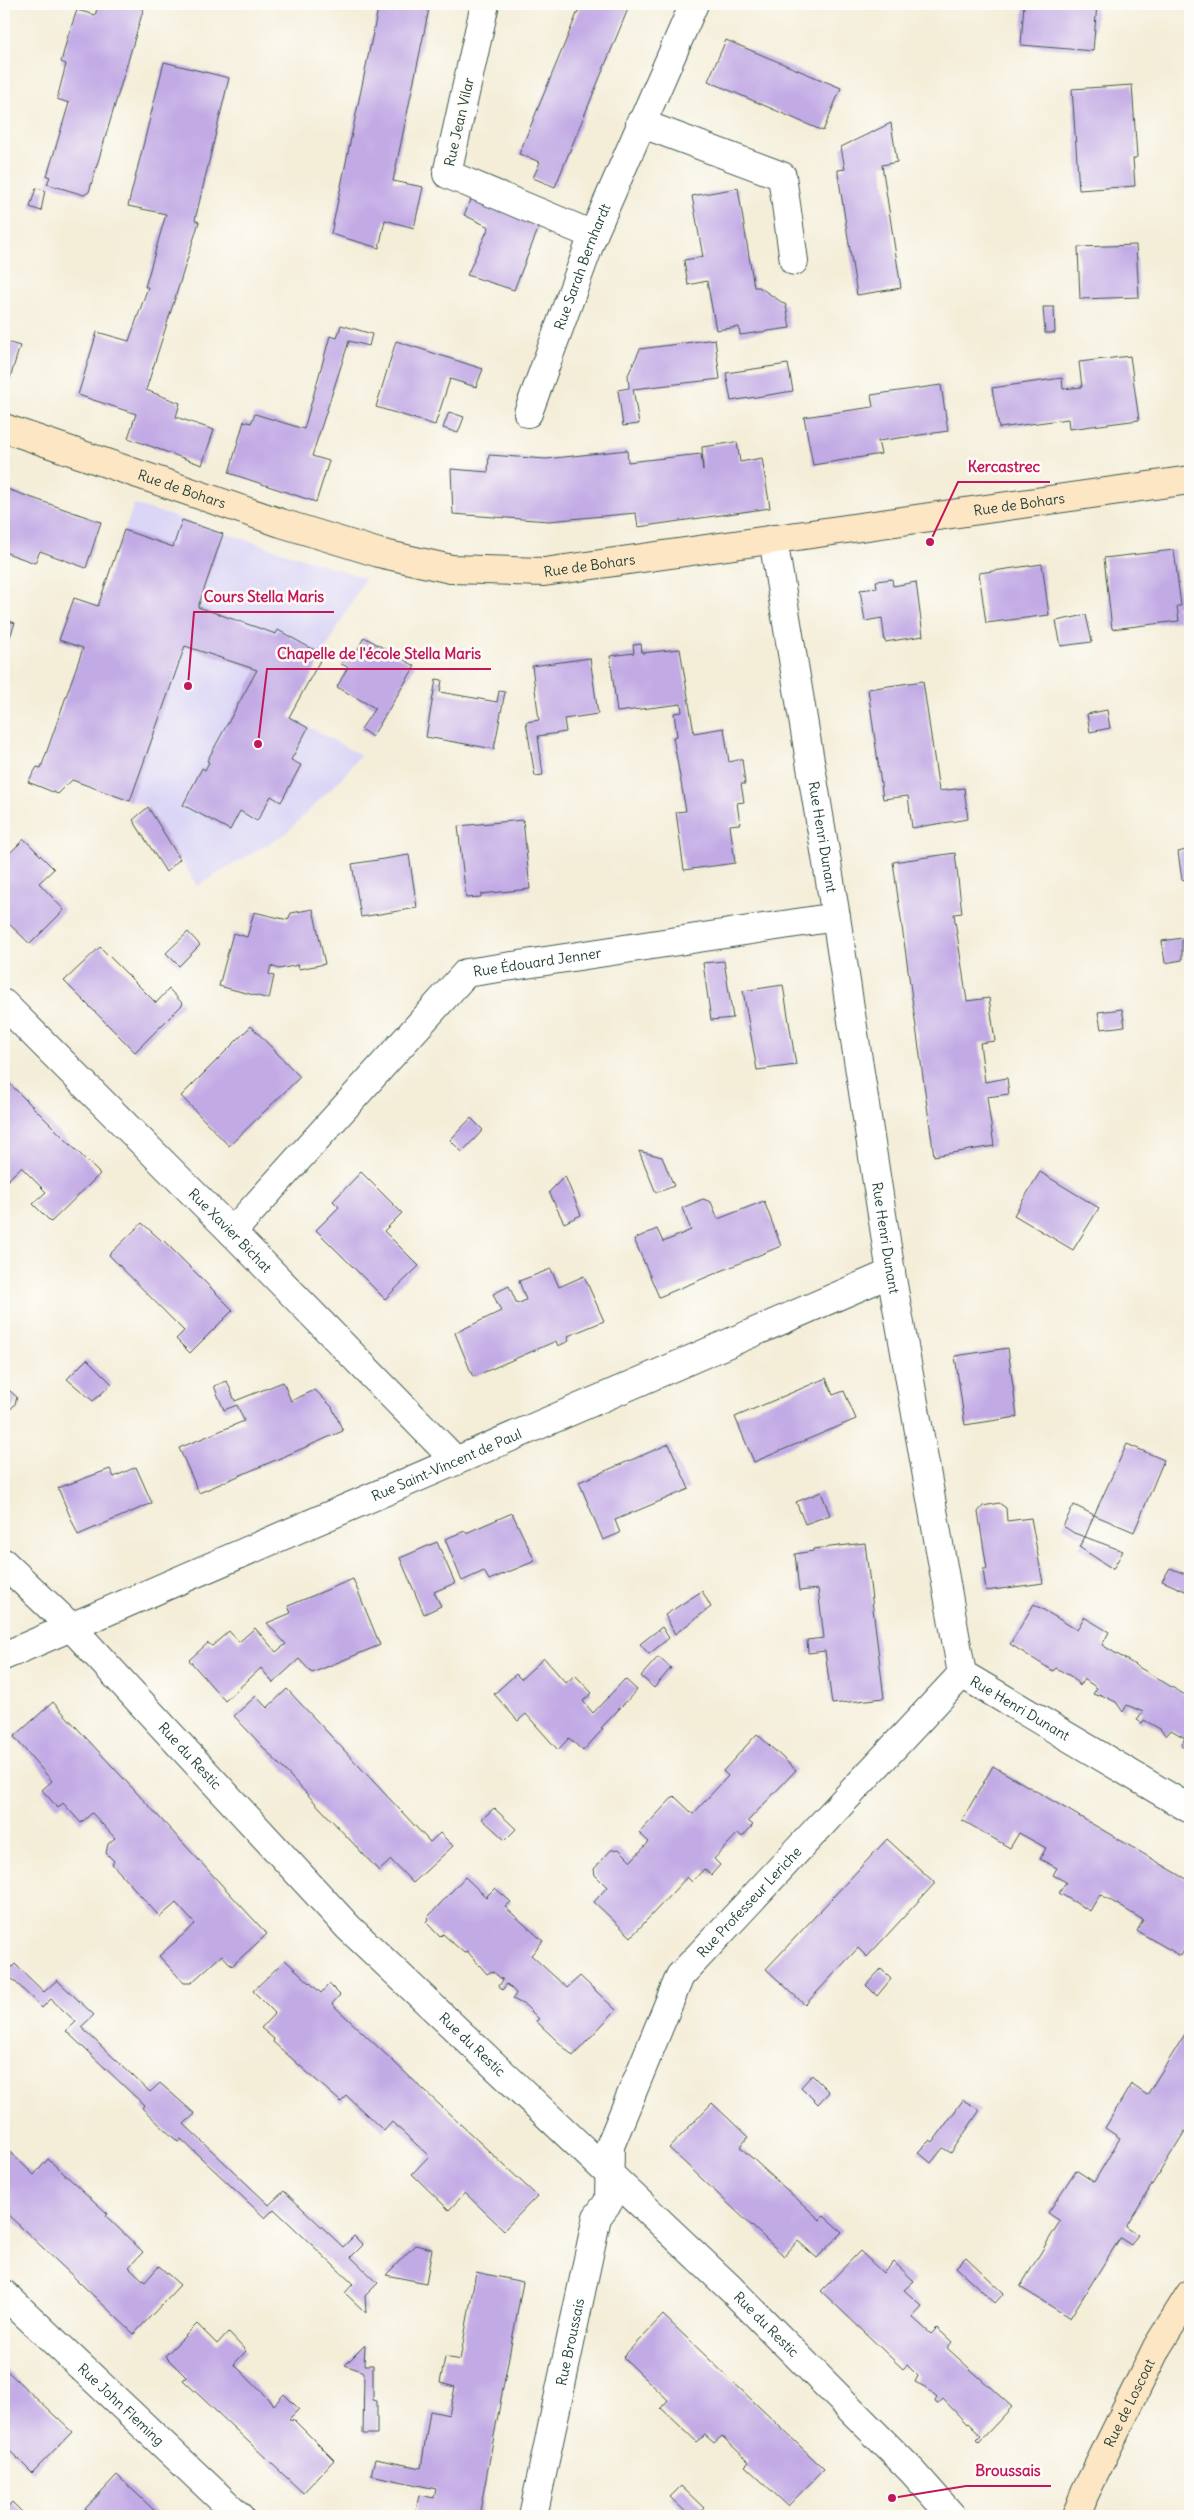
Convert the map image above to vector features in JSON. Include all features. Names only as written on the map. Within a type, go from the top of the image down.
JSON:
[{"type":"main road","name":"Rue de Bohars","points":[[4,428],[281,523],[379,553],[451,569],[544,572],[1190,480]]},
{"type":"main road","name":"Rue de Loscoat","points":[[1076,2516],[1085,2493],[1157,2347],[1190,2294]]},
{"type":"street","name":"Rue Jean Vilar","points":[[485,4],[447,174],[593,235]]},
{"type":"street","name":"Rue Sarah Bernhardt","points":[[528,413],[593,235],[640,123],[694,4]]},
{"type":"street","points":[[640,123],[782,176],[794,261]]},
{"type":"street","name":"Rue Henri Dunant","points":[[773,539],[836,917],[891,1273],[962,1674],[1190,1809]]},
{"type":"street","name":"Rue Édouard Jenner","points":[[232,1232],[466,973],[836,917]]},
{"type":"street","name":"Rue Xavier Bichat","points":[[4,1004],[232,1232],[455,1460]]},
{"type":"street","name":"Rue Saint-Vincent de Paul","points":[[4,1656],[891,1273]]},
{"type":"street","name":"Rue du Restic","points":[[4,1563],[71,1627],[348,1927],[610,2172],[773,2331],[913,2472],[952,2516]]},
{"type":"street","name":"Rue Professeur Leriche","points":[[610,2172],[610,2146],[680,1976],[962,1674]]},
{"type":"street","name":"Rue Broussais","points":[[533,2516],[598,2217],[609,2201],[610,2172]]},
{"type":"street","name":"Rue John Fleming","points":[[4,2294],[239,2516]]},
{"type":"shaded area","points":[[134,504],[365,578],[289,716],[360,755],[343,777],[285,834],[197,886],[148,807],[41,768]]},
{"type":"building","points":[[99,4],[145,4],[89,192],[84,195],[47,184],[50,177],[47,176],[69,103],[57,99],[66,64],[61,62],[68,36],[77,10],[95,15]]},
{"type":"building","points":[[379,4],[430,4],[393,181],[423,187],[414,228],[385,220],[379,248],[331,234]]},
{"type":"building","points":[[581,4],[630,4],[555,187],[533,178],[540,162],[519,154]]},
{"type":"building","points":[[1024,4],[1097,4],[1093,51],[1021,45]]},
{"type":"building","points":[[726,40],[841,88],[823,131],[708,81]]},
{"type":"building","points":[[164,62],[229,78],[195,220],[199,222],[146,390],[180,403],[176,417],[214,430],[202,465],[128,438],[136,414],[78,395],[97,332],[129,341],[148,287],[145,287],[166,214],[128,206]]},
{"type":"building","points":[[1132,85],[1137,157],[1133,159],[1135,186],[1079,190],[1072,89]]},
{"type":"building","points":[[891,123],[897,162],[882,165],[901,288],[857,295],[838,174],[838,170],[845,169],[841,147]]},
{"type":"building","points":[[36,188],[45,190],[41,211],[30,207]]},
{"type":"building","points":[[738,188],[754,287],[759,287],[786,305],[790,328],[740,335],[739,327],[716,330],[707,281],[688,285],[684,260],[703,257],[692,196]]},
{"type":"building","points":[[472,198],[539,227],[514,290],[467,275],[489,227],[464,215]]},
{"type":"building","points":[[1136,245],[1139,297],[1080,299],[1078,247]]},
{"type":"building","points":[[1043,307],[1054,307],[1055,333],[1045,333]]},
{"type":"building","points":[[341,325],[372,334],[369,346],[349,341],[312,456],[329,461],[316,502],[229,473],[244,421],[251,423],[255,414],[304,429],[330,336],[337,338]]},
{"type":"building","points":[[715,339],[720,379],[633,389],[639,424],[623,426],[618,390],[629,388],[628,375],[640,349]]},
{"type":"building","points":[[4,341],[20,346],[6,391],[4,391]]},
{"type":"building","points":[[396,341],[483,369],[476,387],[450,379],[435,425],[376,407]]},
{"type":"building","points":[[1130,356],[1139,420],[1069,429],[1068,419],[999,428],[992,388],[1062,378],[1063,389],[1082,387],[1079,362]]},
{"type":"building","points":[[788,364],[793,391],[731,401],[726,373]]},
{"type":"building","points":[[941,385],[948,431],[878,441],[881,454],[813,465],[804,417],[873,407],[871,395]]},
{"type":"building","points":[[449,412],[464,417],[458,433],[443,428]]},
{"type":"building","points":[[737,442],[740,462],[762,458],[770,508],[638,527],[636,513],[549,521],[453,514],[451,469],[488,472],[489,455],[546,459],[627,450],[628,462],[701,454],[703,471],[702,447]]},
{"type":"building","points":[[4,488],[101,522],[86,568],[40,551],[35,563],[4,552]]},
{"type":"building","points":[[182,520],[223,534],[198,607],[276,634],[278,630],[323,655],[289,717],[308,728],[291,760],[301,765],[281,802],[271,796],[257,821],[240,811],[230,830],[183,805],[202,768],[205,770],[209,762],[207,761],[257,670],[185,646],[130,801],[72,780],[58,794],[28,782],[37,767],[41,768],[83,648],[59,640],[74,598],[98,606],[124,530],[173,547]]},
{"type":"building","points":[[1174,550],[1181,606],[1177,606],[1179,621],[1112,629],[1104,558]]},
{"type":"building","points":[[1042,564],[1049,615],[986,623],[979,573]]},
{"type":"building","points":[[892,579],[893,586],[916,582],[923,636],[885,642],[882,618],[865,621],[860,590],[877,588],[876,581]]},
{"type":"building","points":[[1086,615],[1092,642],[1061,646],[1056,621]]},
{"type":"building","points":[[4,619],[15,623],[7,645],[4,644]]},
{"type":"building","points":[[364,637],[415,666],[372,737],[361,729],[375,708],[337,687],[348,667],[341,664],[349,652],[355,655]]},
{"type":"building","points":[[641,644],[642,653],[680,649],[694,733],[724,728],[729,762],[742,759],[745,784],[741,784],[744,802],[737,803],[740,824],[730,825],[735,863],[684,870],[676,812],[686,811],[673,737],[677,736],[674,713],[682,712],[681,704],[617,712],[610,656],[634,653],[633,645]]},
{"type":"building","points":[[590,658],[598,714],[564,719],[566,732],[538,736],[543,775],[535,776],[526,722],[539,720],[532,666]]},
{"type":"building","points":[[436,679],[442,680],[440,692],[497,702],[499,691],[505,692],[494,749],[426,737]]},
{"type":"building","points":[[923,681],[939,791],[964,788],[968,819],[912,828],[908,796],[883,799],[868,689]]},
{"type":"building","points":[[1107,710],[1110,728],[1090,732],[1087,714]]},
{"type":"building","points":[[148,807],[180,859],[166,872],[133,820]]},
{"type":"building","points":[[523,820],[530,889],[481,894],[481,897],[466,898],[458,826]]},
{"type":"building","points":[[24,839],[54,869],[39,883],[64,910],[30,944],[4,919],[4,850],[9,854]]},
{"type":"building","points":[[1190,849],[1190,878],[1182,880],[1178,852]]},
{"type":"building","points":[[955,853],[962,913],[954,914],[967,1001],[989,998],[995,1041],[980,1043],[985,1082],[1007,1078],[1009,1094],[987,1097],[994,1146],[934,1156],[893,862]]},
{"type":"building","points":[[409,855],[417,908],[361,917],[352,864]]},
{"type":"building","points":[[313,909],[325,964],[299,969],[298,965],[279,969],[271,966],[269,974],[274,976],[269,999],[219,986],[233,933],[247,937],[254,912],[288,920],[291,913]]},
{"type":"building","points":[[188,932],[200,945],[179,966],[166,953]]},
{"type":"building","points":[[1182,938],[1182,960],[1165,963],[1162,941]]},
{"type":"building","points":[[100,947],[156,1003],[169,989],[183,1004],[135,1052],[64,981]]},
{"type":"building","points":[[724,961],[733,1018],[711,1020],[703,963]]},
{"type":"building","points":[[783,985],[796,1065],[757,1070],[743,991]]},
{"type":"building","points":[[1122,1009],[1125,1026],[1101,1029],[1098,1012]]},
{"type":"building","points":[[251,1026],[300,1077],[229,1146],[181,1096]]},
{"type":"building","points":[[4,1078],[100,1174],[51,1222],[33,1204],[46,1192],[21,1167],[7,1181],[4,1177]]},
{"type":"building","points":[[471,1118],[483,1130],[462,1152],[450,1140]]},
{"type":"building","points":[[639,1151],[662,1157],[674,1186],[656,1193]]},
{"type":"building","points":[[361,1172],[402,1213],[384,1231],[419,1266],[385,1299],[316,1230],[339,1207],[333,1201]]},
{"type":"building","points":[[1040,1172],[1099,1208],[1073,1250],[1014,1215]]},
{"type":"building","points":[[565,1176],[581,1215],[564,1223],[549,1192]]},
{"type":"building","points":[[703,1199],[711,1202],[718,1219],[764,1201],[781,1246],[659,1297],[634,1239],[657,1229],[663,1242],[691,1230],[682,1208]]},
{"type":"building","points":[[142,1223],[163,1240],[233,1310],[190,1353],[176,1339],[184,1331],[109,1255]]},
{"type":"building","points":[[551,1269],[559,1287],[584,1276],[604,1321],[568,1336],[569,1341],[558,1346],[556,1341],[473,1377],[455,1333],[501,1311],[493,1294],[509,1286],[517,1304],[526,1300],[519,1281]]},
{"type":"building","points":[[1008,1348],[1017,1417],[965,1425],[955,1356]]},
{"type":"building","points":[[87,1359],[112,1384],[93,1401],[67,1379]]},
{"type":"building","points":[[826,1378],[833,1395],[844,1391],[856,1419],[754,1462],[735,1417]]},
{"type":"building","points":[[227,1381],[235,1401],[283,1382],[291,1401],[315,1390],[332,1407],[343,1431],[199,1493],[179,1448],[244,1421],[237,1405],[224,1410],[214,1386]]},
{"type":"building","points":[[4,1386],[17,1397],[15,1404],[4,1417]]},
{"type":"building","points":[[669,1444],[689,1489],[615,1520],[620,1533],[603,1540],[579,1482]]},
{"type":"building","points":[[1127,1444],[1164,1460],[1134,1532],[1094,1515]]},
{"type":"building","points":[[136,1467],[152,1503],[78,1535],[58,1488],[110,1469],[114,1477]]},
{"type":"building","points":[[821,1492],[830,1515],[805,1524],[796,1502]]},
{"type":"building","points":[[999,1503],[1006,1508],[1007,1521],[1031,1518],[1043,1583],[986,1591],[983,1569],[987,1569],[978,1512],[983,1506]]},
{"type":"building","points":[[1074,1505],[1094,1515],[1085,1537],[1063,1526]]},
{"type":"building","points":[[512,1513],[535,1561],[489,1580],[484,1571],[462,1581],[445,1539],[465,1531],[466,1533]]},
{"type":"building","points":[[1085,1537],[1123,1551],[1113,1569],[1079,1547]]},
{"type":"building","points":[[437,1542],[455,1583],[434,1592],[441,1606],[424,1614],[400,1558]]},
{"type":"building","points":[[865,1543],[884,1698],[832,1704],[825,1651],[808,1653],[807,1640],[824,1638],[818,1589],[799,1591],[795,1554],[813,1551],[813,1549]]},
{"type":"building","points":[[1170,1568],[1190,1576],[1190,1593],[1162,1581]]},
{"type":"building","points":[[353,1579],[380,1645],[312,1673],[299,1659],[273,1683],[261,1668],[225,1701],[189,1660],[208,1643],[212,1646],[229,1631],[239,1642],[255,1628],[276,1652],[286,1644],[267,1623],[291,1613],[288,1606]]},
{"type":"building","points":[[702,1591],[711,1607],[675,1634],[665,1615]]},
{"type":"building","points":[[1034,1604],[1077,1630],[1084,1617],[1109,1632],[1102,1645],[1190,1698],[1190,1751],[1181,1746],[1185,1738],[1171,1730],[1166,1736],[1160,1729],[1144,1720],[1142,1723],[1137,1720],[1143,1712],[1127,1705],[1123,1712],[1116,1702],[1099,1694],[1098,1696],[1093,1694],[1097,1688],[1084,1679],[1080,1686],[1072,1677],[1056,1668],[1053,1671],[1010,1644]]},
{"type":"building","points":[[662,1627],[669,1638],[649,1654],[640,1644]]},
{"type":"building","points":[[658,1657],[671,1668],[654,1688],[641,1676]]},
{"type":"building","points":[[544,1658],[566,1683],[575,1675],[592,1693],[583,1701],[593,1713],[625,1679],[637,1690],[601,1728],[603,1729],[583,1751],[569,1738],[558,1750],[526,1714],[518,1721],[494,1694],[516,1674],[521,1679]]},
{"type":"building","points":[[287,1689],[430,1842],[440,1833],[453,1846],[413,1883],[391,1860],[379,1871],[234,1716],[256,1696],[267,1708]]},
{"type":"building","points":[[53,1702],[267,1934],[232,1966],[222,1955],[191,1983],[184,1983],[159,1956],[195,1924],[176,1903],[160,1917],[112,1864],[114,1861],[106,1853],[108,1844],[115,1838],[92,1813],[81,1823],[63,1803],[58,1808],[42,1790],[52,1781],[14,1737]]},
{"type":"building","points":[[757,1734],[796,1770],[748,1821],[753,1825],[742,1837],[738,1833],[714,1859],[720,1865],[711,1875],[704,1869],[692,1882],[687,1877],[631,1937],[594,1902],[607,1887],[595,1875],[594,1869],[611,1850],[619,1849],[631,1861],[649,1842],[639,1833],[674,1796],[693,1814],[728,1776],[723,1771]]},
{"type":"building","points":[[993,1766],[1190,1881],[1190,1939],[1181,1956],[1137,1931],[1143,1920],[1100,1894],[1090,1911],[1059,1893],[1066,1882],[1053,1875],[1057,1868],[1040,1859],[1046,1848],[1019,1833],[1010,1848],[962,1820]]},
{"type":"building","points":[[494,1808],[516,1829],[505,1840],[482,1819]]},
{"type":"building","points":[[887,1839],[935,1883],[867,1957],[858,1948],[805,2005],[766,1969]]},
{"type":"building","points":[[465,1877],[486,1897],[495,1888],[511,1902],[505,1907],[543,1941],[531,1955],[567,1988],[580,1976],[616,2010],[573,2056],[536,2021],[539,2019],[526,2006],[513,1999],[516,1993],[507,1984],[502,1990],[499,1986],[503,1980],[492,1971],[487,1974],[467,1951],[464,1953],[443,1934],[440,1937],[426,1922],[427,1918]]},
{"type":"building","points":[[285,1960],[321,1993],[329,1984],[340,1995],[332,2004],[537,2196],[504,2230],[465,2193],[449,2210],[412,2174],[429,2156],[392,2122],[384,2131],[347,2096],[341,2102],[273,2042],[274,2039],[261,2028],[275,2013],[253,1991]]},
{"type":"building","points":[[15,1964],[44,1992],[57,1980],[94,2015],[81,2027],[150,2092],[160,2083],[195,2114],[184,2124],[269,2205],[284,2191],[343,2247],[354,2236],[363,2245],[351,2257],[378,2283],[365,2296],[366,2313],[345,2293],[353,2284],[274,2209],[265,2218],[181,2139],[178,2142],[142,2108],[144,2105],[66,2031],[76,2022],[51,1999],[42,2008],[6,1973]]},
{"type":"building","points":[[881,1969],[891,1979],[877,1996],[866,1985]]},
{"type":"building","points":[[1190,2026],[1190,2123],[1126,2227],[1138,2235],[1131,2245],[1120,2238],[1070,2318],[1020,2287],[1060,2221],[1048,2213],[1076,2170],[1094,2182],[1120,2138],[1105,2128],[1131,2084],[1147,2095]]},
{"type":"building","points":[[812,2075],[829,2092],[818,2104],[801,2087]]},
{"type":"building","points":[[963,2100],[980,2110],[951,2153],[943,2148],[931,2163],[918,2152],[930,2140],[933,2142]]},
{"type":"building","points":[[712,2103],[748,2137],[740,2147],[820,2220],[824,2216],[842,2232],[817,2258],[798,2241],[784,2256],[669,2148]]},
{"type":"building","points":[[4,2146],[34,2175],[48,2159],[108,2214],[106,2216],[143,2252],[129,2267],[145,2282],[159,2266],[180,2285],[134,2334],[4,2211]]},
{"type":"building","points":[[415,2245],[432,2249],[426,2283],[386,2275]]},
{"type":"building","points":[[860,2251],[883,2273],[894,2262],[914,2281],[904,2290],[922,2306],[912,2317],[931,2334],[937,2328],[952,2342],[947,2348],[1012,2407],[979,2442],[977,2440],[981,2436],[943,2399],[938,2404],[936,2403],[937,2398],[925,2387],[915,2382],[918,2376],[907,2365],[903,2369],[821,2291]]},
{"type":"building","points":[[966,2257],[1004,2293],[995,2303],[956,2267]]},
{"type":"building","points":[[476,2272],[523,2282],[479,2516],[415,2516],[419,2495],[434,2498],[436,2489],[371,2475],[375,2459],[421,2468],[430,2411],[449,2415],[455,2387],[440,2383],[445,2357],[460,2360]]},
{"type":"building","points":[[663,2315],[824,2469],[788,2506],[745,2466],[749,2462],[722,2436],[714,2443],[705,2435],[697,2442],[661,2408],[668,2400],[623,2357]]},
{"type":"building","points":[[197,2324],[217,2344],[228,2332],[246,2351],[234,2364],[274,2405],[284,2394],[299,2409],[289,2419],[292,2421],[293,2419],[334,2460],[303,2493],[183,2380],[186,2377],[165,2356]]},
{"type":"building","points":[[365,2345],[364,2365],[373,2365],[373,2400],[377,2401],[377,2434],[363,2434],[364,2372],[345,2365]]},
{"type":"building","points":[[4,2368],[72,2432],[32,2473],[4,2445]]},
{"type":"building","points":[[117,2475],[160,2516],[93,2516],[85,2509]]},
{"type":"building","points":[[681,2486],[704,2508],[696,2516],[690,2516],[670,2497]]},
{"type":"building","points":[[12,2502],[26,2516],[4,2516],[4,2511]]},
{"type":"place","name":"Kercastrec","points":[[930,542]]},
{"type":"place","name":"Cours Stella Maris","points":[[188,686]]},
{"type":"place","name":"Chapelle de l'école Stella Maris","points":[[258,744]]},
{"type":"place","name":"Broussais","points":[[892,2498]]}]
